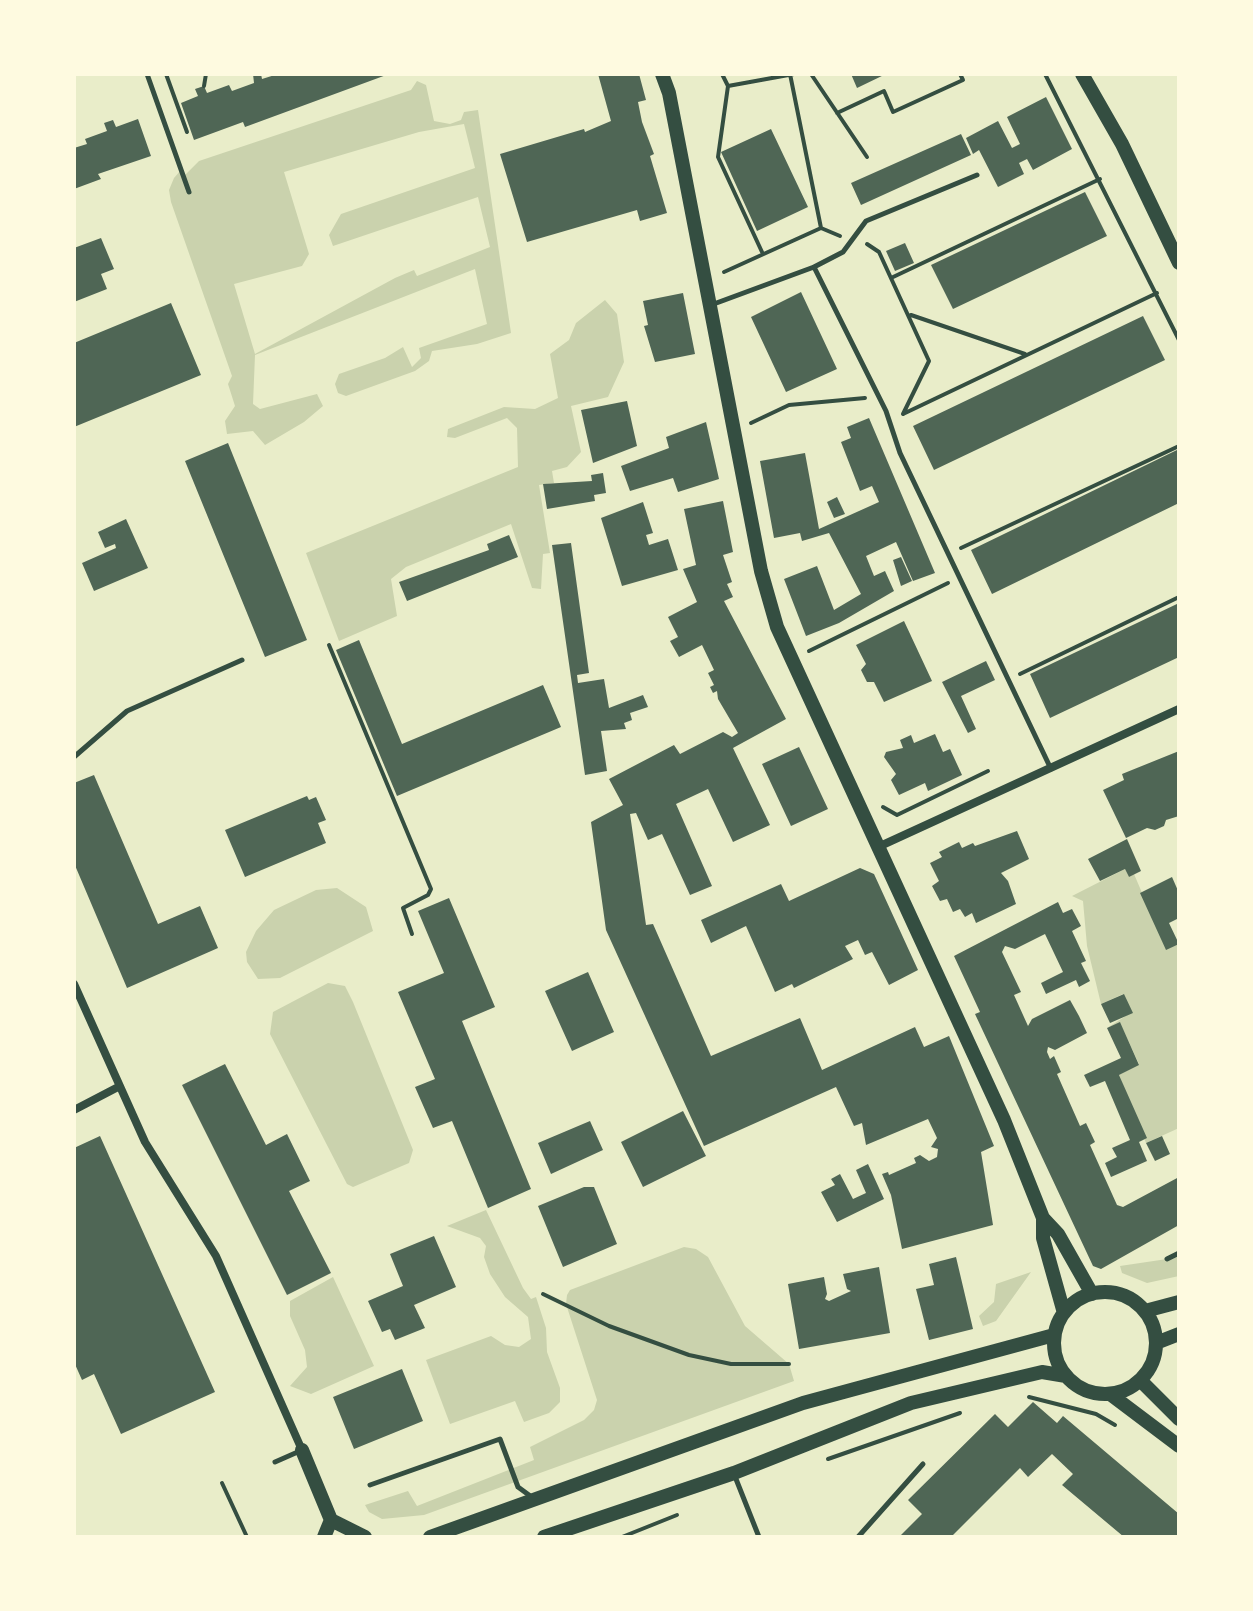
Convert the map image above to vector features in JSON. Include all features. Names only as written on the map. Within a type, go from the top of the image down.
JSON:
[{"type":"street","points":[[662,74],[669,93],[761,571],[777,627],[1004,1120],[1043,1218],[1058,1234],[1092,1294]]},
{"type":"street","points":[[1082,74],[1122,144],[1179,263]]},
{"type":"street","points":[[878,847],[1179,709]]},
{"type":"street","points":[[74,984],[154,1158],[216,1256],[331,1520],[365,1537]]},
{"type":"street","points":[[74,1110],[120,1086]]},
{"type":"street","points":[[1043,1218],[1043,1238],[1064,1313]]},
{"type":"street","points":[[1110,1394],[1140,1380],[1154,1356],[1156,1343],[1145,1311],[1121,1295],[1092,1294],[1076,1301],[1064,1313],[1054,1335],[1058,1364],[1066,1376],[1086,1390],[1110,1394],[1179,1446]]},
{"type":"street","points":[[1145,1311],[1179,1302]]},
{"type":"street","points":[[1156,1343],[1179,1334]]},
{"type":"street","points":[[430,1537],[803,1403],[1054,1335]]},
{"type":"street","points":[[544,1537],[734,1473],[911,1403],[1042,1372],[1066,1376]]},
{"type":"street","points":[[1140,1380],[1179,1419]]},
{"type":"street","points":[[324,1537],[331,1520]]},
{"type":"lane","points":[[147,74],[189,192]]},
{"type":"lane","points":[[711,305],[814,267],[843,252],[866,221],[977,175]]},
{"type":"lane","points":[[814,267],[886,411],[900,453],[1010,678],[1051,770]]},
{"type":"lane","points":[[74,757],[127,711],[242,660]]},
{"type":"lane","points":[[1167,1259],[1179,1253]]},
{"type":"lane","points":[[370,1485],[500,1439],[518,1487],[528,1496],[541,1499]]},
{"type":"lane","points":[[275,1462],[302,1450]]},
{"type":"lane","points":[[858,1537],[923,1464]]},
{"type":"lane","points":[[734,1473],[759,1537]]},
{"type":"lane","points":[[507,1511],[515,1501],[518,1487]]},
{"type":"path","points":[[166,74],[187,132]]},
{"type":"path","points":[[204,86],[206,74]]},
{"type":"path","points":[[722,74],[728,86],[718,157],[762,252]]},
{"type":"path","points":[[811,74],[867,157]]},
{"type":"path","points":[[837,113],[884,91],[893,112],[963,80],[960,74]]},
{"type":"path","points":[[1045,74],[1179,340]]},
{"type":"path","points":[[728,86],[791,75],[821,228]]},
{"type":"path","points":[[891,278],[1100,179]]},
{"type":"path","points":[[723,272],[821,228],[866,244],[879,252],[929,361],[903,414]]},
{"type":"path","points":[[886,411],[903,414],[1157,293]]},
{"type":"path","points":[[909,314],[1025,354]]},
{"type":"path","points":[[749,424],[789,405],[865,399],[859,385]]},
{"type":"path","points":[[948,554],[1179,446]]},
{"type":"path","points":[[792,659],[960,577]]},
{"type":"path","points":[[1010,678],[1179,597]]},
{"type":"path","points":[[802,637],[815,665]]},
{"type":"path","points":[[329,645],[431,889],[428,895],[403,908],[412,934]]},
{"type":"path","points":[[876,793],[883,807],[897,815],[988,771]]},
{"type":"path","points":[[543,1294],[609,1326],[689,1355],[731,1364],[789,1364]]},
{"type":"path","points":[[1021,1395],[1096,1414],[1119,1427]]},
{"type":"path","points":[[815,1464],[965,1412]]},
{"type":"path","points":[[222,1483],[247,1537]]},
{"type":"path","points":[[622,1537],[685,1512]]},
{"type":"green space","points":[[417,81],[426,85],[434,121],[450,124],[461,120],[464,112],[478,110],[511,333],[477,344],[432,351],[429,361],[415,371],[346,396],[338,393],[335,384],[339,374],[385,358],[403,347],[412,367],[421,358],[419,348],[487,324],[475,269],[255,355],[253,404],[260,409],[317,394],[323,406],[304,422],[265,445],[253,431],[227,434],[225,421],[235,406],[228,384],[232,376],[171,202],[169,190],[174,178],[181,170],[184,176],[199,161],[411,90]],"holes":[[[464,124],[475,168],[341,214],[329,235],[333,246],[478,197],[490,247],[417,276],[414,270],[395,278],[255,354],[234,284],[302,266],[309,254],[284,172],[419,132]]]},
{"type":"green space","points":[[605,300],[617,314],[624,362],[608,397],[571,406],[581,452],[567,467],[552,471],[554,483],[539,485],[550,553],[543,554],[541,589],[532,588],[511,524],[406,567],[391,579],[397,616],[339,641],[306,553],[518,467],[517,428],[507,418],[455,438],[447,437],[448,429],[504,407],[535,409],[558,398],[550,354],[569,340],[576,323]]},
{"type":"green space","points":[[1125,869],[1129,877],[1134,874],[1166,949],[1179,944],[1179,1128],[1146,1143],[1119,1075],[1139,1064],[1120,1023],[1107,1028],[1132,1012],[1123,994],[1101,1004],[1087,946],[1083,901],[1072,896]]},
{"type":"green space","points":[[337,888],[366,907],[373,931],[280,978],[258,979],[247,962],[246,952],[256,931],[274,910],[316,890]]},
{"type":"green space","points":[[328,983],[345,986],[413,1150],[409,1163],[353,1187],[347,1184],[270,1034],[273,1012]]},
{"type":"green space","points":[[486,1210],[523,1288],[531,1299],[536,1297],[546,1328],[547,1352],[560,1388],[560,1402],[549,1413],[524,1422],[515,1401],[450,1424],[426,1360],[491,1336],[505,1345],[519,1347],[531,1339],[528,1317],[505,1297],[490,1274],[484,1257],[486,1246],[480,1238],[447,1226]]},
{"type":"green space","points":[[684,1247],[696,1249],[708,1257],[745,1326],[789,1364],[794,1381],[424,1515],[382,1519],[369,1512],[365,1505],[408,1491],[417,1506],[534,1460],[530,1447],[584,1420],[594,1410],[597,1400],[566,1304],[567,1295],[570,1290]]},
{"type":"green space","points":[[1179,1253],[1179,1276],[1147,1283],[1122,1273],[1120,1266],[1167,1259]]},
{"type":"green space","points":[[1031,1272],[996,1321],[983,1326],[979,1316],[994,1302],[996,1284]]},
{"type":"green space","points":[[333,1277],[374,1366],[311,1394],[290,1386],[307,1367],[305,1350],[290,1316],[290,1301]]},
{"type":"building","points":[[253,74],[261,74],[262,79],[278,74],[389,74],[245,127],[243,122],[194,140],[181,103],[198,96],[195,89],[204,86],[207,93],[229,85],[232,91],[254,83]]},
{"type":"building","points":[[598,74],[639,74],[646,100],[638,102],[642,122],[654,154],[650,156],[667,213],[640,221],[637,210],[527,242],[500,154],[584,129],[585,132],[611,121]]},
{"type":"building","points":[[851,74],[886,74],[857,88]]},
{"type":"building","points":[[1046,97],[1072,149],[1033,170],[1027,159],[1019,163],[1024,174],[998,187],[979,150],[973,154],[966,138],[998,121],[1012,148],[1020,144],[1007,117]]},
{"type":"building","points":[[138,119],[151,156],[98,174],[101,179],[74,189],[74,148],[87,144],[85,139],[107,131],[104,123],[113,120],[116,127]]},
{"type":"building","points":[[771,129],[808,207],[757,231],[721,152]]},
{"type":"building","points":[[961,134],[971,155],[861,205],[851,183]]},
{"type":"building","points":[[1085,192],[1107,236],[953,309],[931,265]]},
{"type":"building","points":[[101,238],[114,269],[101,274],[107,289],[74,302],[74,248]]},
{"type":"building","points":[[905,243],[914,263],[895,271],[886,251]]},
{"type":"building","points":[[801,292],[837,369],[786,392],[751,317]]},
{"type":"building","points":[[683,293],[695,354],[655,362],[644,326],[648,325],[643,301]]},
{"type":"building","points":[[171,303],[201,375],[74,427],[74,343]]},
{"type":"building","points":[[1143,316],[1165,360],[934,470],[913,426]]},
{"type":"building","points":[[627,401],[637,446],[593,463],[581,410]]},
{"type":"building","points":[[869,418],[935,573],[913,581],[896,542],[866,556],[874,576],[885,571],[894,591],[839,623],[806,636],[784,579],[817,566],[834,610],[861,594],[829,533],[802,541],[800,533],[774,538],[760,461],[805,453],[819,529],[879,502],[872,486],[860,491],[841,442],[851,438],[847,427]]},
{"type":"building","points":[[706,422],[719,479],[678,492],[673,478],[630,491],[621,466],[669,448],[666,437]]},
{"type":"building","points":[[228,443],[307,640],[265,657],[185,461]]},
{"type":"building","points":[[1179,449],[1179,503],[992,594],[971,550]]},
{"type":"building","points":[[603,473],[606,493],[594,495],[595,501],[547,509],[543,484],[592,481],[591,475]]},
{"type":"building","points":[[837,497],[845,514],[834,518],[827,502]]},
{"type":"building","points":[[723,501],[733,552],[723,555],[732,582],[727,584],[733,597],[724,601],[786,719],[733,748],[770,825],[733,842],[708,789],[676,804],[712,886],[690,895],[662,834],[648,840],[636,813],[630,814],[646,925],[653,924],[711,1056],[800,1018],[822,1070],[915,1027],[924,1047],[949,1036],[994,1146],[981,1152],[993,1225],[902,1249],[891,1195],[882,1174],[888,1172],[889,1175],[916,1163],[914,1158],[920,1155],[929,1161],[937,1157],[938,1149],[931,1147],[937,1138],[928,1119],[866,1145],[862,1123],[854,1126],[836,1087],[704,1146],[606,930],[591,822],[623,805],[609,779],[674,745],[680,754],[723,732],[732,737],[738,733],[718,699],[717,691],[713,693],[710,687],[714,685],[708,673],[714,670],[702,645],[679,657],[670,641],[678,637],[668,617],[697,602],[683,569],[696,565],[684,509]]},
{"type":"building","points":[[643,502],[653,533],[646,535],[649,545],[668,539],[678,570],[622,586],[601,518]]},
{"type":"building","points":[[126,519],[148,568],[94,591],[82,563],[116,548],[115,544],[105,548],[98,532]]},
{"type":"building","points":[[509,535],[518,557],[407,601],[399,582],[489,550],[487,544]]},
{"type":"building","points":[[571,543],[589,673],[577,675],[578,683],[604,679],[609,708],[643,695],[648,707],[630,713],[632,720],[624,723],[626,729],[601,731],[607,771],[585,775],[552,545]]},
{"type":"building","points":[[901,557],[912,581],[901,586],[893,560]]},
{"type":"building","points":[[1179,603],[1179,657],[1050,718],[1030,674]]},
{"type":"building","points":[[904,621],[932,681],[884,702],[874,682],[867,682],[861,670],[866,664],[856,645]]},
{"type":"building","points":[[359,640],[402,744],[543,685],[561,727],[397,796],[336,650]]},
{"type":"building","points":[[986,661],[995,680],[961,696],[976,729],[968,733],[942,682]]},
{"type":"building","points":[[935,734],[943,752],[950,749],[962,775],[928,791],[925,783],[899,795],[891,780],[896,774],[884,757],[886,752],[903,748],[900,740],[911,735],[914,743]]},
{"type":"building","points":[[799,747],[828,809],[791,826],[762,764]]},
{"type":"building","points":[[1179,751],[1179,816],[1166,820],[1164,826],[1155,830],[1147,828],[1126,838],[1103,790],[1124,780],[1122,774]]},
{"type":"building","points":[[94,775],[158,924],[200,906],[218,948],[127,988],[74,863],[74,783]]},
{"type":"building","points":[[307,796],[309,800],[316,797],[326,820],[318,823],[326,843],[245,877],[225,830]]},
{"type":"building","points":[[1017,831],[1029,859],[1001,873],[1008,881],[1016,904],[976,923],[972,913],[965,917],[960,909],[953,912],[947,899],[940,901],[932,886],[939,881],[930,863],[942,857],[939,852],[959,842],[962,848],[973,843],[975,846]]},
{"type":"building","points":[[1127,839],[1141,871],[1129,877],[1125,869],[1100,881],[1088,859]]},
{"type":"building","points":[[860,868],[874,874],[918,970],[889,985],[872,952],[865,955],[858,940],[845,946],[853,959],[794,988],[792,984],[775,992],[746,926],[711,943],[701,920],[781,884],[789,901]]},
{"type":"building","points":[[1172,877],[1179,893],[1179,918],[1169,923],[1179,944],[1166,950],[1140,893]]},
{"type":"building","points":[[449,898],[495,1007],[462,1021],[531,1189],[488,1208],[452,1121],[433,1128],[415,1087],[435,1079],[398,992],[444,973],[418,911]]},
{"type":"building","points":[[1058,902],[1063,913],[1072,909],[1081,926],[1072,931],[1086,961],[1081,963],[1090,981],[1079,987],[1076,980],[1046,994],[1041,983],[1063,972],[1045,934],[1015,949],[1005,946],[1002,952],[1021,992],[1014,995],[1028,1026],[1032,1019],[1070,1000],[1079,1016],[1087,1033],[1055,1050],[1048,1047],[1047,1052],[1050,1059],[1054,1056],[1061,1072],[1057,1074],[1080,1126],[1086,1123],[1095,1142],[1090,1145],[1117,1205],[1123,1207],[1179,1177],[1179,1225],[1101,1269],[1093,1266],[975,1014],[980,1012],[954,956]]},
{"type":"building","points":[[588,972],[614,1032],[572,1051],[545,991]]},
{"type":"building","points":[[1124,994],[1133,1013],[1110,1023],[1101,1004]]},
{"type":"building","points":[[1120,1022],[1139,1065],[1119,1075],[1147,1138],[1139,1142],[1147,1161],[1111,1177],[1105,1163],[1117,1157],[1112,1148],[1130,1140],[1105,1081],[1090,1087],[1084,1075],[1121,1058],[1107,1028]]},
{"type":"building","points":[[225,1064],[266,1145],[287,1134],[310,1181],[289,1191],[331,1273],[287,1295],[182,1085]]},
{"type":"building","points":[[683,1111],[706,1156],[643,1187],[621,1142]]},
{"type":"building","points":[[590,1121],[603,1150],[551,1174],[538,1143]]},
{"type":"building","points":[[100,1136],[215,1392],[121,1434],[94,1374],[82,1380],[74,1362],[74,1148]]},
{"type":"building","points":[[1162,1136],[1170,1154],[1155,1161],[1146,1143]]},
{"type":"building","points":[[868,1164],[884,1199],[837,1222],[821,1192],[835,1185],[831,1179],[840,1174],[853,1199],[866,1193],[856,1170]]},
{"type":"building","points":[[584,1187],[594,1187],[617,1244],[563,1267],[538,1206]]},
{"type":"building","points":[[434,1236],[456,1287],[414,1305],[425,1328],[395,1340],[390,1329],[382,1332],[368,1301],[403,1286],[390,1254]]},
{"type":"building","points":[[956,1257],[973,1329],[929,1340],[916,1289],[934,1285],[929,1264]]},
{"type":"building","points":[[879,1267],[890,1333],[799,1349],[788,1284],[824,1277],[825,1299],[829,1301],[851,1291],[847,1289],[843,1274]]},
{"type":"building","points":[[402,1369],[423,1421],[354,1449],[333,1397]]},
{"type":"building","points":[[1033,1402],[1057,1423],[1063,1416],[1179,1514],[1179,1537],[1124,1537],[1062,1485],[1073,1474],[1052,1454],[1028,1477],[1020,1468],[951,1537],[899,1537],[922,1514],[908,1500],[995,1414],[1008,1427]]}]
